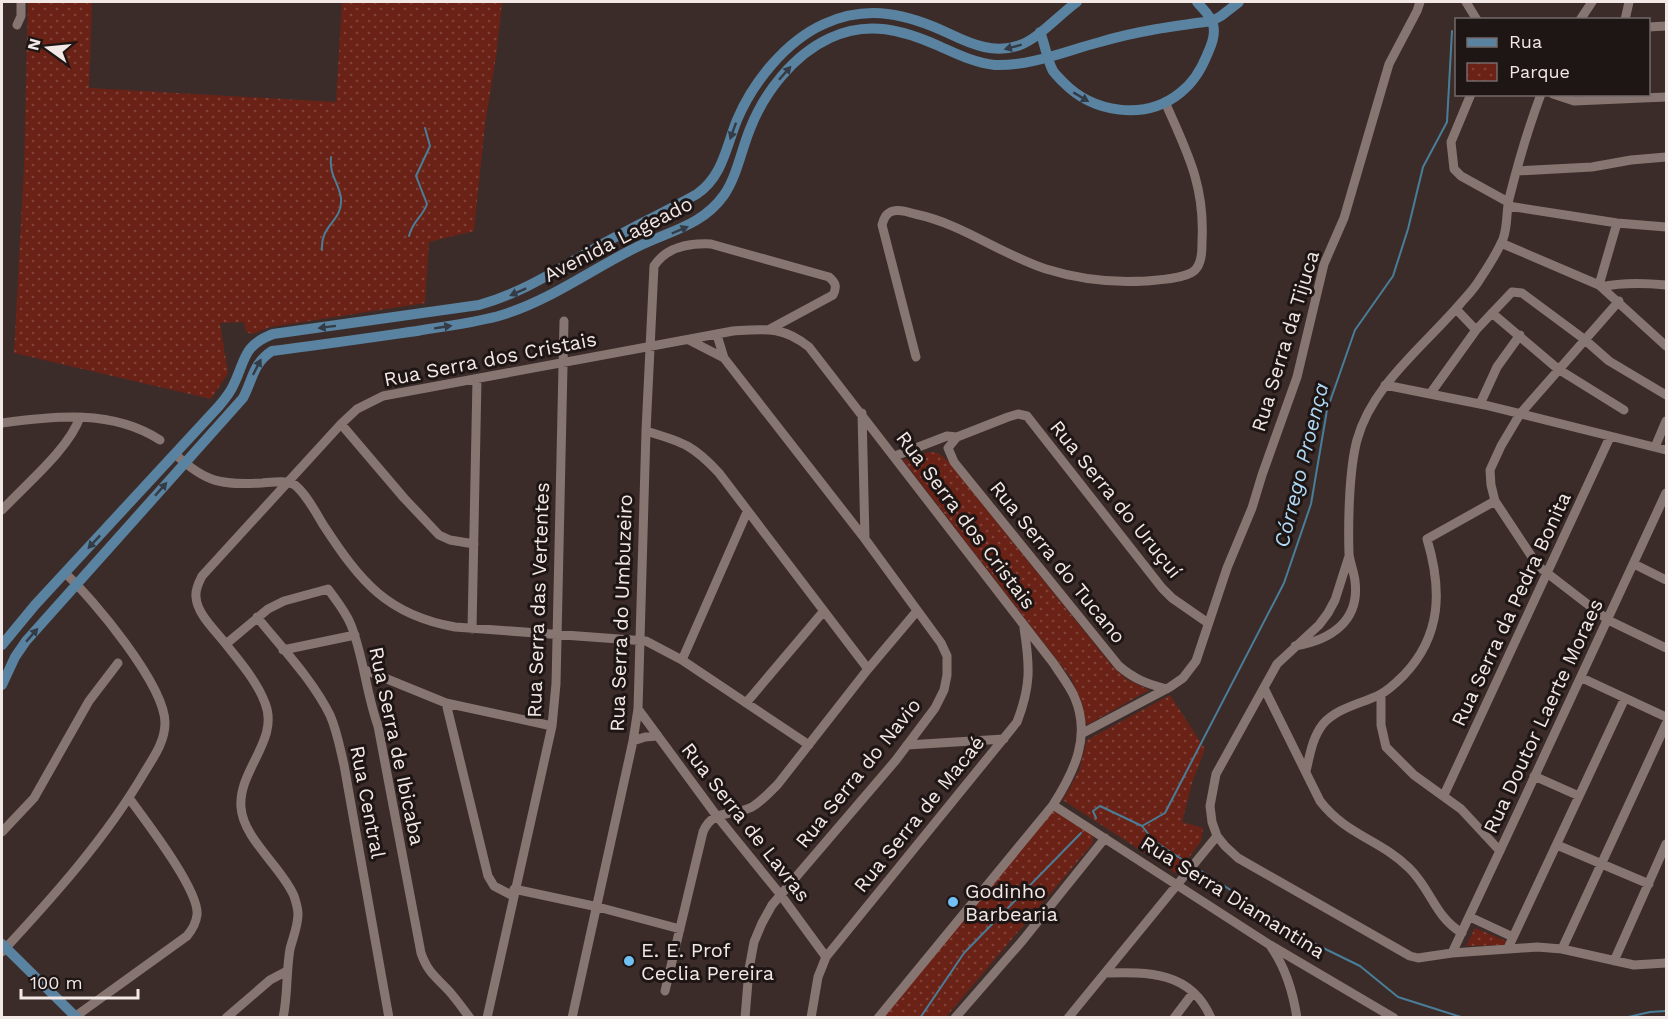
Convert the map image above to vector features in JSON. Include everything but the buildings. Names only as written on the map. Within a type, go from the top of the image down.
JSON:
[{"type":"main road","name":"Avenida Lageado","points":[[265,337],[273,333],[479,305],[504,298],[531,286],[600,245],[697,194],[710,184],[721,167],[743,106],[762,75],[810,31],[842,17],[859,12],[893,14],[938,28],[975,45],[1006,49],[1032,40],[1077,2]]},
{"type":"main road","points":[[1040,32],[1054,72],[1072,92],[1101,107],[1133,110],[1148,108],[1180,93],[1202,67],[1213,40],[1212,21],[1197,2]]},
{"type":"main road","name":"Avenida Lageado","points":[[272,351],[436,328],[503,315],[567,286],[640,245],[689,226],[711,210],[724,194],[734,177],[757,113],[786,71],[803,55],[842,32],[866,27],[897,30],[960,56],[985,63],[1017,65],[1049,58],[1136,32],[1212,21],[1239,2]]},
{"type":"main road","points":[[2,645],[219,406],[233,387],[250,348],[265,337],[272,351],[259,361],[243,398],[26,641],[15,657],[2,685]]},
{"type":"main road","points":[[3,948],[77,1017]]},
{"type":"street","points":[[17,24],[21,16],[21,2]]},
{"type":"street","name":"Rua Serra da Tijuca","points":[[1208,623],[1227,568],[1252,508],[1298,377],[1324,264],[1344,218],[1389,64],[1420,2]]},
{"type":"street","points":[[1466,2],[1476,18]]},
{"type":"street","points":[[1581,18],[1592,2]]},
{"type":"street","points":[[1625,18],[1629,2]]},
{"type":"street","points":[[1650,27],[1666,26]]},
{"type":"street","points":[[1470,96],[1451,142],[1454,169],[1461,176],[1508,204],[1617,223],[1666,227]]},
{"type":"street","points":[[1295,647],[1309,644],[1333,633],[1346,621],[1355,597],[1355,581],[1349,556],[1351,477],[1356,441],[1364,420],[1385,385],[1479,281],[1501,243],[1506,226],[1508,204],[1528,128],[1540,96]]},
{"type":"street","points":[[1559,96],[1574,101],[1666,97]]},
{"type":"street","points":[[916,357],[882,225],[886,216],[892,211],[910,213],[946,223],[1032,264],[1081,278],[1116,281],[1151,280],[1186,275],[1196,269],[1201,258],[1203,231],[1199,191],[1186,145],[1165,102]]},
{"type":"street","points":[[1517,171],[1592,167],[1666,157]]},
{"type":"street","points":[[1600,286],[1617,223]]},
{"type":"street","points":[[649,348],[654,266],[669,251],[694,243],[728,247],[829,278],[835,282],[836,288],[833,295],[770,329]]},
{"type":"street","points":[[1501,243],[1600,286],[1666,346]]},
{"type":"street","points":[[1600,286],[1646,283],[1666,285]]},
{"type":"street","points":[[1430,394],[1476,330],[1512,292],[1522,293],[1609,361],[1666,395]]},
{"type":"street","points":[[1619,301],[1520,414],[1490,470],[1491,485],[1495,501],[1532,558],[1548,575],[1608,620],[1666,648]]},
{"type":"street","points":[[1456,309],[1476,330]]},
{"type":"street","points":[[1492,313],[1558,369],[1624,410]]},
{"type":"street","name":"Rua Serra das Vertentes","points":[[487,1017],[552,726],[556,684],[564,321]]},
{"type":"street","name":"Rua Serra dos Cristais","points":[[283,1017],[290,950],[297,923],[298,908],[290,889],[247,828],[240,807],[247,773],[265,740],[268,711],[257,687],[202,615],[196,599],[197,588],[202,576],[341,424],[357,410],[382,396],[717,335],[770,329],[792,335],[809,347],[862,413],[1054,664],[1075,698],[1081,734],[1077,760],[1070,778],[1053,805],[878,1017]]},
{"type":"street","name":"Rua Serra do Navio","points":[[717,335],[724,358],[865,539],[941,643],[947,656],[944,690],[935,708],[907,745],[780,894],[767,914],[754,942],[745,1017]]},
{"type":"street","points":[[1480,404],[1497,367],[1520,335]]},
{"type":"street","name":"Rua Serra do Navio","points":[[689,340],[724,358]]},
{"type":"street","name":"Rua Serra do Umbuzeiro","points":[[572,1017],[598,907],[638,709],[643,641],[649,348]]},
{"type":"street","points":[[472,628],[477,378]]},
{"type":"street","points":[[1385,385],[1480,404],[1666,450]]},
{"type":"street","points":[[862,413],[865,539]]},
{"type":"street","name":"Rua Serra do Uruçuí","points":[[895,456],[947,436],[957,436],[1008,417],[1018,414],[1027,416],[1162,588],[1172,598],[1208,623]]},
{"type":"street","points":[[2,423],[51,417],[80,417],[126,423],[145,430],[160,440]]},
{"type":"street","points":[[2,510],[61,448],[80,417]]},
{"type":"street","points":[[1655,447],[1666,421]]},
{"type":"street","points":[[341,424],[439,535],[450,540],[474,544]]},
{"type":"street","points":[[646,431],[679,441],[698,452],[719,473],[868,669]]},
{"type":"street","name":"Rua Serra do Tucano","points":[[957,436],[948,448],[954,462],[1119,666],[1146,684],[1167,689]]},
{"type":"street","name":"Rua Serra da Pedra Bonita","points":[[1444,795],[1548,575],[1610,437]]},
{"type":"street","points":[[175,454],[206,478],[218,482],[233,484],[286,482],[298,488],[353,570],[381,596],[406,613],[435,623],[472,628],[643,641],[682,660],[809,745]]},
{"type":"street","name":"Rua Doutor Laerte Moraes","points":[[1452,953],[1582,678],[1666,493]]},
{"type":"street","points":[[1306,771],[1313,740],[1324,723],[1353,705],[1381,695],[1412,667],[1426,645],[1435,616],[1437,582],[1427,539],[1495,501]]},
{"type":"street","points":[[682,660],[747,512]]},
{"type":"street","points":[[1349,556],[1335,600],[1328,613],[1319,625],[1277,664],[1216,774],[1210,806],[1217,836],[1225,846],[1256,870],[1410,956],[1425,958],[1508,948],[1562,949],[1634,965],[1666,963]]},
{"type":"street","points":[[1634,564],[1666,580]]},
{"type":"street","points":[[3,948],[106,831],[160,747],[165,724],[159,698],[130,651],[77,584],[65,573]]},
{"type":"street","name":"Rua Serra de Ibicaba","points":[[226,645],[257,617],[284,601],[328,589],[345,612],[355,635],[365,670],[368,693],[380,735],[426,966],[470,1017]]},
{"type":"street","points":[[665,991],[704,832],[709,820],[716,815],[738,812],[761,801],[917,611]]},
{"type":"street","points":[[746,703],[823,612]]},
{"type":"street","name":"Rua Central","points":[[257,617],[314,688],[331,717],[336,731],[390,1017]]},
{"type":"street","points":[[1081,734],[1167,689],[1183,678],[1196,662],[1208,623]]},
{"type":"street","name":"Rua Serra de Macaé","points":[[811,1017],[818,977],[826,957],[1017,722],[1030,677],[1024,625]]},
{"type":"street","points":[[283,650],[355,635]]},
{"type":"street","points":[[2,832],[34,798],[90,701],[118,663]]},
{"type":"street","points":[[365,670],[446,703],[552,726]]},
{"type":"street","points":[[1582,678],[1666,717]]},
{"type":"street","points":[[1264,688],[1320,801],[1329,813],[1339,822],[1395,856],[1409,868],[1437,911],[1451,926],[1462,933]]},
{"type":"street","points":[[1381,695],[1381,725],[1386,747],[1414,774],[1461,809],[1500,851]]},
{"type":"street","points":[[1508,948],[1625,698]]},
{"type":"street","points":[[446,703],[488,876],[495,886],[514,893],[598,907],[680,929]]},
{"type":"street","name":"Rua Serra de Lavras","points":[[638,709],[716,815],[780,894],[826,957]]},
{"type":"street","points":[[1562,949],[1666,724]]},
{"type":"street","points":[[633,741],[658,736]]},
{"type":"street","points":[[907,745],[1004,739]]},
{"type":"street","points":[[1534,776],[1579,796]]},
{"type":"street","points":[[77,1017],[187,936],[198,914],[192,896],[172,859],[129,798]]},
{"type":"street","name":"Rua Serra Diamantina","points":[[1053,805],[1270,945],[1394,1017]]},
{"type":"street","points":[[1068,1017],[1217,836]]},
{"type":"street","points":[[954,1017],[1023,940],[1106,838]]},
{"type":"street","points":[[1614,961],[1666,844]]},
{"type":"street","points":[[1557,845],[1649,884]]},
{"type":"street","points":[[1470,917],[1513,937]]},
{"type":"street","points":[[1270,945],[1281,961],[1289,980],[1297,1017]]},
{"type":"street","points":[[226,1017],[270,980],[287,972]]},
{"type":"street","points":[[1105,973],[1152,973],[1170,977],[1193,993],[1211,1017]]},
{"type":"street","points":[[1173,1017],[1193,993]]},
{"type":"green space","points":[[28,2],[92,2],[89,88],[336,102],[342,2],[502,2],[485,124],[474,231],[429,242],[425,303],[270,327],[252,334],[246,332],[244,322],[220,323],[228,373],[211,399],[14,353],[24,168]]},
{"type":"green space","points":[[929,452],[938,453],[946,459],[1113,667],[1126,679],[1149,690],[1087,725],[1082,703],[1071,678],[903,460]]},
{"type":"green space","points":[[1170,695],[1205,749],[1192,783],[1182,822],[1203,828],[1201,841],[1177,874],[1063,800],[1079,771],[1087,740]]},
{"type":"green space","points":[[1054,811],[1093,835],[1093,843],[946,1017],[883,1018],[1052,812]]},
{"type":"green space","points":[[1475,928],[1506,941],[1505,945],[1466,946]]},
{"type":"waterway","name":"Córrego Proença","points":[[1096,818],[1093,811],[1100,806],[1142,826],[1165,813],[1284,583],[1311,504],[1327,410],[1355,330],[1393,276],[1408,229],[1423,167],[1447,122],[1452,31]]},
{"type":"waterway","points":[[409,236],[427,204],[416,176],[430,146],[425,128]]},
{"type":"waterway","points":[[322,250],[324,234],[339,213],[341,206],[340,193],[331,169],[331,157]]},
{"type":"waterway","points":[[1142,826],[1154,841],[1183,860]]},
{"type":"waterway","points":[[920,1018],[964,953],[1081,833]]},
{"type":"waterway","points":[[1201,871],[1313,943],[1360,966],[1398,997],[1464,1018]]},
{"type":"waterway","points":[[1624,1018],[1666,1011]]},
{"type":"place","name":"Godinho Barbearia","points":[[953,902]]},
{"type":"place","name":"E. E. Prof Ceclia Pereira","points":[[629,961]]}]
